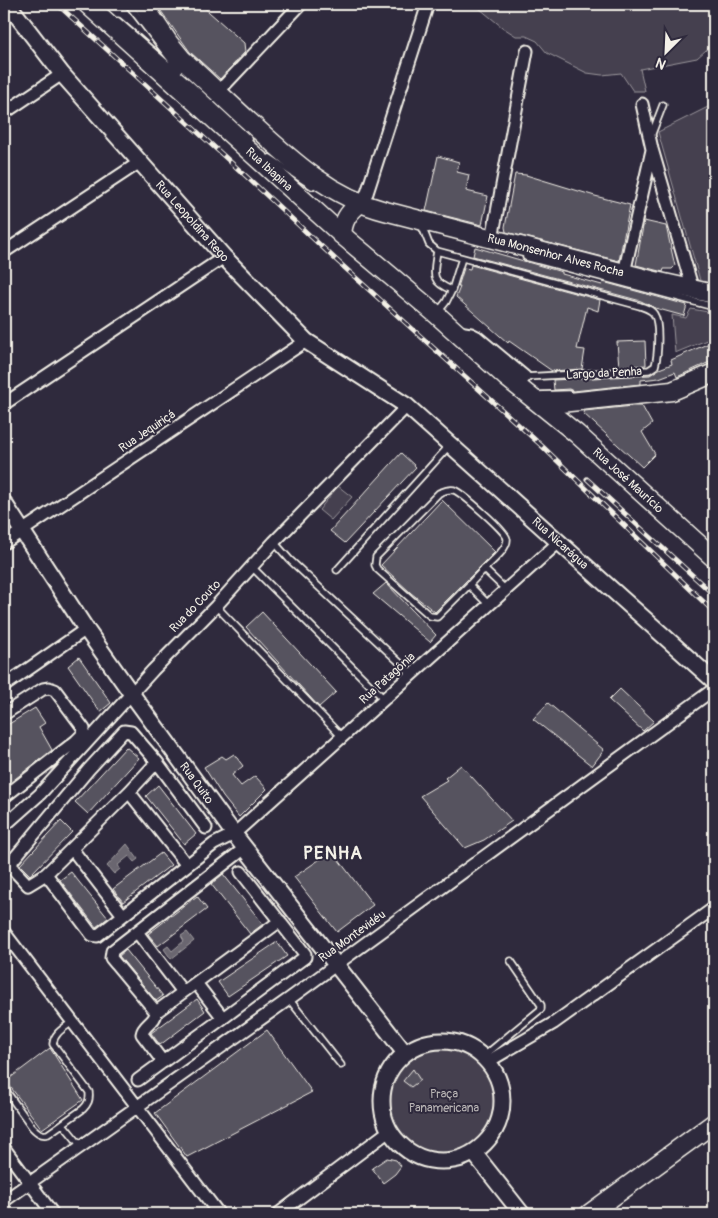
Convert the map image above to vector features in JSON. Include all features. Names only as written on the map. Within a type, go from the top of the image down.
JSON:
[{"type":"main road","name":"Rua Ibiapina","points":[[86,4],[342,235],[456,332],[528,390]]},
{"type":"main road","name":"Rua Ibiapina","points":[[143,4],[175,51],[292,161]]},
{"type":"main road","name":"Rua Monsenhor Alves Rocha","points":[[292,161],[356,207],[421,226],[492,239],[692,290]]},
{"type":"main road","points":[[342,235],[345,218],[356,207]]},
{"type":"main road","points":[[692,290],[714,294]]},
{"type":"main road","name":"Largo da Penha","points":[[528,390],[672,391],[714,373]]},
{"type":"main road","name":"Rua José Maurício","points":[[528,390],[714,558]]},
{"type":"main road","points":[[590,1214],[714,1123]]},
{"type":"street","name":"Rua Leopoldina Rego","points":[[8,4],[62,74],[224,257],[306,341],[407,406]]},
{"type":"street","points":[[218,92],[299,4]]},
{"type":"street","points":[[356,207],[367,193],[428,4]]},
{"type":"street","points":[[492,239],[527,51]]},
{"type":"street","points":[[4,113],[62,74]]},
{"type":"street","points":[[642,104],[692,290]]},
{"type":"street","points":[[624,273],[651,143]]},
{"type":"street","points":[[4,252],[140,162]]},
{"type":"street","points":[[4,404],[224,257]]},
{"type":"street","name":"Rua Jequiriçá","points":[[4,544],[306,341]]},
{"type":"street","name":"Rua Nicarágua","points":[[407,406],[714,681]]},
{"type":"street","name":"Rua do Couto","points":[[4,826],[40,794],[131,693],[216,606],[274,542],[407,406]]},
{"type":"street","name":"Rua Quito","points":[[4,503],[86,630],[131,693],[234,834],[405,1053]]},
{"type":"street","name":"Rua Patagônia","points":[[46,874],[92,935],[98,936],[186,864],[214,844],[234,834],[559,542]]},
{"type":"street","points":[[4,686],[86,630]]},
{"type":"street","points":[[4,714],[43,689],[49,688],[55,690],[84,729],[76,741],[4,797]]},
{"type":"street","name":"Rua Montevidéu","points":[[4,1201],[289,999],[714,689]]},
{"type":"street","points":[[157,762],[46,874],[28,885],[12,868],[12,862],[89,769],[124,731],[131,732],[157,762],[206,828]]},
{"type":"street","points":[[129,792],[186,864]]},
{"type":"street","points":[[156,1012],[111,958],[112,951],[245,848]]},
{"type":"street","points":[[72,849],[123,915]]},
{"type":"street","points":[[138,1080],[305,957],[305,954],[241,872]]},
{"type":"street","points":[[487,1059],[554,1023],[714,908]]},
{"type":"street","points":[[163,1062],[142,1034],[143,1029],[155,1018],[156,1012],[280,921]]},
{"type":"street","points":[[4,932],[219,1214]]},
{"type":"street","points":[[137,932],[183,992]]},
{"type":"street","points":[[196,983],[223,1018]]},
{"type":"street","points":[[440,1041],[467,1046],[487,1059],[500,1080],[503,1100],[500,1121],[490,1140],[474,1153],[444,1162],[426,1160],[402,1148],[389,1131],[380,1109],[382,1088],[390,1069],[405,1053],[424,1044],[440,1041]]},
{"type":"street","points":[[278,1214],[389,1131]]},
{"type":"street","points":[[4,1148],[53,1214]]},
{"type":"street","points":[[474,1153],[522,1214]]},
{"type":"lane","points":[[128,4],[188,82]]},
{"type":"lane","points":[[114,17],[188,82],[256,146]]},
{"type":"lane","points":[[651,143],[662,105]]},
{"type":"lane","points":[[263,152],[297,184]]},
{"type":"lane","points":[[270,158],[316,188]]},
{"type":"lane","points":[[330,215],[342,235]]},
{"type":"lane","points":[[421,226],[429,244],[437,252],[434,268],[436,282],[452,290]]},
{"type":"lane","name":"Rua Monsenhor Alves Rocha","points":[[437,252],[640,306]]},
{"type":"lane","points":[[522,255],[714,307]]},
{"type":"lane","points":[[436,314],[446,302],[452,290],[462,258]]},
{"type":"lane","name":"Largo da Penha","points":[[528,390],[653,368],[657,358],[656,320],[651,310],[640,306]]},
{"type":"lane","points":[[592,393],[659,385]]},
{"type":"lane","points":[[528,390],[574,394]]},
{"type":"lane","points":[[337,570],[450,445]]},
{"type":"lane","points":[[449,490],[455,491],[507,536],[508,541],[505,547],[484,569],[437,617],[434,617],[430,616],[376,569],[375,561],[376,557],[439,493],[449,490]]},
{"type":"lane","points":[[274,542],[290,560],[412,674]]},
{"type":"lane","points":[[252,567],[384,699]]},
{"type":"lane","points":[[484,569],[506,590]]},
{"type":"lane","points":[[468,585],[489,605]]},
{"type":"lane","points":[[216,606],[342,737]]},
{"type":"lane","points":[[487,1059],[541,1009],[542,1005],[511,961]]},
{"type":"lane","points":[[289,999],[342,1066]]},
{"type":"lane","points":[[4,1088],[37,1132],[44,1135],[83,1109],[88,1104],[89,1092],[54,1044],[54,1038],[57,1034],[72,1022]]},
{"type":"lane","points":[[62,1124],[81,1146]]},
{"type":"green space","points":[[474,4],[714,4],[714,43],[697,58],[640,69],[645,91],[633,91],[621,73],[602,75],[587,73],[547,53],[537,41],[526,36],[516,36]]},
{"type":"green space","points":[[714,104],[714,284],[701,284],[658,132]]},
{"type":"green space","points":[[691,309],[714,313],[714,337],[675,353],[672,315],[686,318]]},
{"type":"green space","points":[[338,486],[352,497],[331,520],[319,510]]},
{"type":"green space","name":"Praça Panamericana","points":[[443,1046],[464,1050],[482,1062],[494,1080],[498,1101],[494,1122],[482,1140],[464,1152],[443,1156],[422,1152],[404,1140],[392,1122],[388,1101],[392,1080],[404,1062],[422,1050]]},
{"type":"shaded area","points":[[127,844],[138,859],[134,862],[129,856],[118,865],[120,869],[114,874],[107,866]]},
{"type":"shaded area","points":[[187,932],[194,941],[171,959],[164,949],[168,946],[172,951],[184,941],[181,936]]},
{"type":"building","points":[[156,4],[200,4],[244,43],[245,52],[220,79],[190,52]]},
{"type":"building","points":[[438,156],[459,162],[457,172],[469,175],[466,191],[488,196],[482,225],[426,211]]},
{"type":"building","points":[[515,174],[526,175],[630,205],[619,261],[506,232],[505,227]]},
{"type":"building","points":[[644,221],[666,226],[675,266],[672,269],[664,269],[663,272],[636,265]]},
{"type":"building","points":[[475,247],[602,285],[603,282],[687,305],[684,316],[655,308],[641,301],[473,256]]},
{"type":"building","points":[[471,265],[600,300],[598,311],[587,307],[577,349],[585,350],[582,369],[552,371],[509,341],[508,343],[456,297],[464,268],[470,269]]},
{"type":"building","points":[[645,341],[646,365],[619,367],[617,342]]},
{"type":"building","points":[[714,341],[714,360],[677,377],[675,372],[659,378],[641,380],[641,384],[573,391],[569,389],[554,390],[553,380],[650,375],[672,364],[671,360]]},
{"type":"building","points":[[642,406],[652,424],[642,432],[655,454],[642,467],[583,413],[584,411]]},
{"type":"building","points":[[401,453],[416,467],[345,543],[330,531]]},
{"type":"building","points":[[442,500],[495,552],[435,612],[381,565]]},
{"type":"building","points":[[386,583],[436,635],[430,642],[373,594]]},
{"type":"building","points":[[262,612],[336,692],[319,707],[246,627]]},
{"type":"building","points":[[79,657],[111,703],[100,712],[68,666]]},
{"type":"building","points":[[620,689],[654,721],[643,731],[609,700]]},
{"type":"building","points":[[548,703],[604,750],[592,766],[533,719]]},
{"type":"building","points":[[35,708],[45,723],[39,727],[52,750],[6,786],[4,783],[4,727]]},
{"type":"building","points":[[126,747],[139,758],[88,814],[75,802]]},
{"type":"building","points":[[234,754],[243,766],[232,775],[241,786],[255,776],[267,789],[239,817],[223,797],[204,767],[222,756],[226,759]]},
{"type":"building","points":[[461,765],[512,821],[484,840],[465,848],[420,796],[447,780],[445,778]]},
{"type":"building","points":[[158,785],[196,834],[184,844],[146,796]]},
{"type":"building","points":[[61,821],[72,832],[30,875],[20,865]]},
{"type":"building","points":[[332,851],[373,905],[337,932],[294,877]]},
{"type":"building","points":[[161,853],[171,865],[123,902],[113,889]]},
{"type":"building","points":[[71,872],[108,918],[96,927],[60,880]]},
{"type":"building","points":[[223,874],[263,924],[250,934],[211,884]]},
{"type":"building","points":[[197,896],[207,909],[158,946],[148,934]]},
{"type":"building","points":[[277,942],[287,956],[228,996],[218,982]]},
{"type":"building","points":[[126,950],[163,996],[156,1001],[119,956]]},
{"type":"building","points":[[197,999],[205,1011],[160,1045],[151,1033]]},
{"type":"building","points":[[267,1030],[312,1092],[187,1157],[155,1113]]},
{"type":"building","points":[[50,1048],[83,1100],[42,1129],[6,1081]]},
{"type":"building","points":[[413,1069],[420,1080],[411,1087],[403,1081]]},
{"type":"building","points":[[387,1158],[396,1160],[401,1166],[395,1174],[383,1183],[372,1168]]},
{"type":"railway","points":[[57,4],[543,447],[714,612]]},
{"type":"railway","points":[[587,479],[714,595]]},
{"type":"district","name":"PENHA","points":[[333,853]]}]
